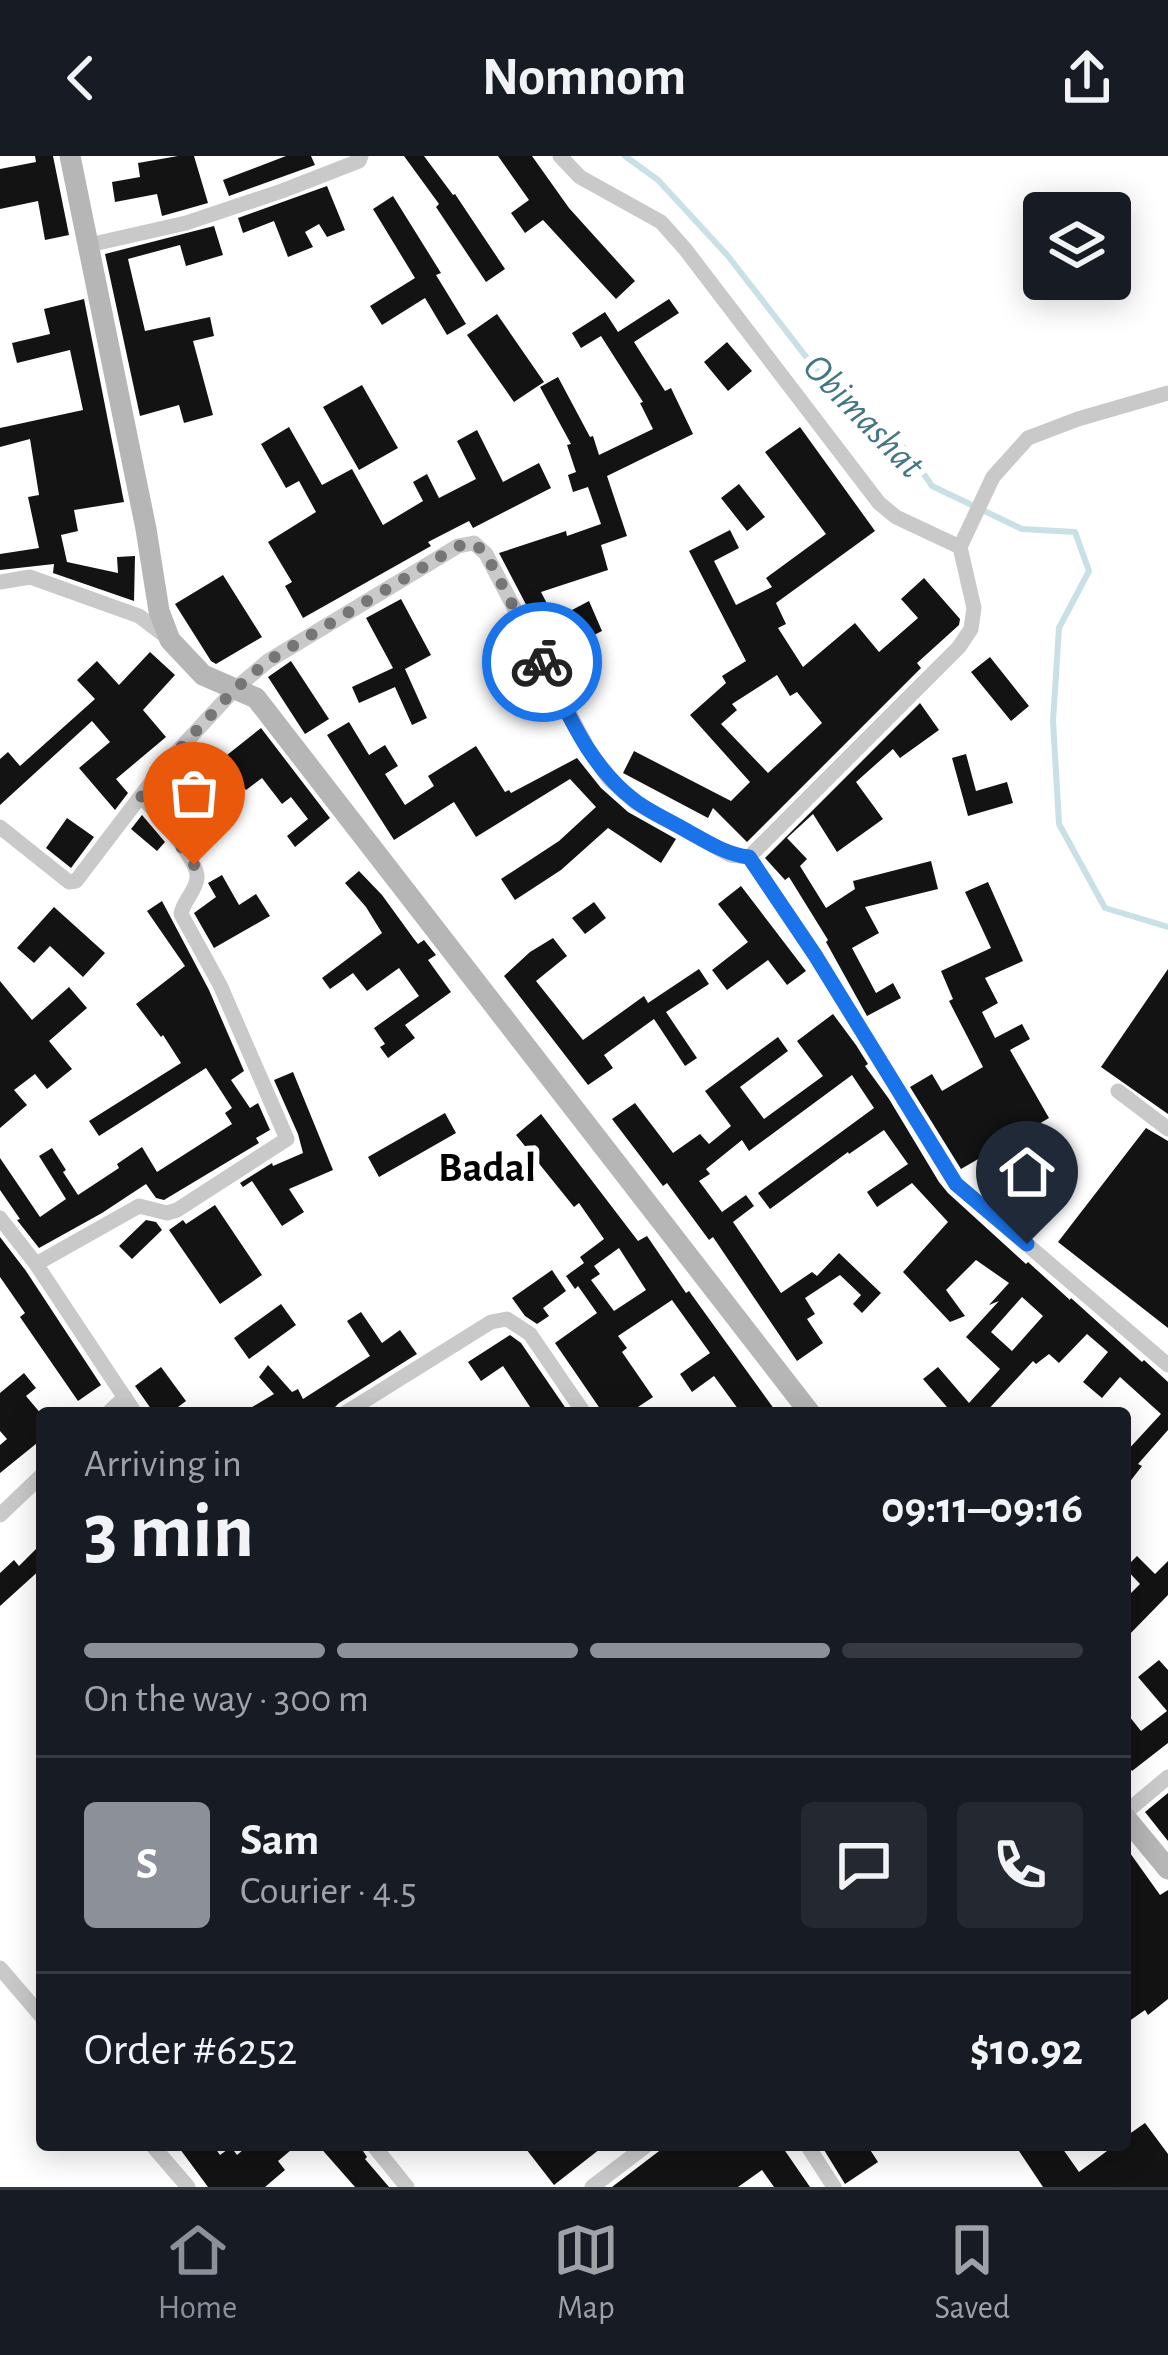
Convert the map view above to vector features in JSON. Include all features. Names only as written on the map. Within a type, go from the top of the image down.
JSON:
[{"type":"street","points":[[70,156],[159,611],[170,640]]},
{"type":"street","points":[[89,244],[186,223],[282,191],[359,161],[361,156]]},
{"type":"street","points":[[560,156],[580,177],[661,222],[686,249],[879,503],[896,517],[960,547]]},
{"type":"street","points":[[749,857],[959,647],[970,629],[974,608],[960,547],[993,477],[1028,437],[1168,393]]},
{"type":"street","points":[[0,827],[69,882],[80,878],[162,768],[235,689],[268,661],[458,546],[474,543],[486,554],[588,749],[609,779],[636,802],[730,855],[749,857]]},
{"type":"street","points":[[0,582],[30,577],[139,616],[203,675],[256,698],[805,1407]]},
{"type":"street","points":[[36,1264],[139,1206],[167,1213],[177,1210],[287,1138],[220,985],[181,914],[196,883],[194,865],[141,796]]},
{"type":"street","points":[[749,857],[956,1184],[1168,1365]]},
{"type":"street","points":[[1118,1091],[1168,1130]]},
{"type":"street","points":[[0,1218],[131,1407]]},
{"type":"street","points":[[355,1407],[491,1322],[507,1319],[530,1334],[580,1407]]},
{"type":"street","points":[[114,1407],[125,1397]]},
{"type":"street","points":[[0,1515],[36,1481]]},
{"type":"street","points":[[1131,1810],[1168,1777]]},
{"type":"street","points":[[1131,1823],[1168,1869]]},
{"type":"street","points":[[0,1968],[36,2010]]},
{"type":"street","points":[[157,2151],[188,2187]]},
{"type":"street","points":[[379,2151],[407,2187]]},
{"type":"street","points":[[592,2187],[639,2151]]},
{"type":"street","points":[[811,2151],[833,2187]]},
{"type":"building","points":[[35,156],[53,156],[69,235],[45,240],[38,201],[0,209],[0,169],[36,162]]},
{"type":"building","points":[[194,156],[208,203],[162,216],[157,194],[115,202],[112,182],[140,177],[138,163]]},
{"type":"building","points":[[286,156],[311,156],[315,165],[229,196],[223,180]]},
{"type":"building","points":[[404,156],[424,156],[505,269],[486,282]]},
{"type":"building","points":[[498,156],[532,156],[569,208],[635,281],[616,299],[543,220],[525,233],[511,213],[529,200]]},
{"type":"building","points":[[327,186],[345,230],[327,237],[319,224],[305,232],[313,247],[288,257],[274,221],[243,233],[238,218]]},
{"type":"building","points":[[393,196],[466,324],[447,335],[425,298],[382,325],[370,306],[415,278],[373,209]]},
{"type":"building","points":[[214,226],[223,255],[186,266],[180,245],[128,259],[145,331],[210,317],[214,336],[193,341],[213,415],[184,423],[179,405],[140,416],[105,254]]},
{"type":"building","points":[[84,299],[124,502],[74,510],[78,531],[61,535],[67,562],[118,573],[117,557],[135,556],[134,601],[53,573],[54,564],[0,570],[0,554],[39,548],[28,497],[39,495],[30,439],[0,447],[0,428],[83,410],[70,350],[17,363],[12,343],[50,334],[44,309]]},
{"type":"building","points":[[669,299],[679,313],[634,342],[665,391],[671,388],[693,434],[607,476],[627,536],[601,545],[608,570],[541,592],[555,619],[589,601],[602,631],[568,648],[577,665],[562,673],[499,553],[601,524],[588,487],[573,492],[568,475],[576,472],[567,445],[571,444],[540,387],[558,377],[599,455],[653,429],[643,402],[601,336],[581,348],[572,333],[605,312],[618,332]]},
{"type":"building","points":[[497,314],[544,382],[514,402],[467,335]]},
{"type":"building","points":[[727,342],[752,371],[728,391],[704,362]]},
{"type":"building","points":[[362,385],[398,448],[359,470],[323,407]]},
{"type":"building","points":[[289,427],[322,485],[352,469],[383,525],[423,501],[413,482],[427,474],[439,498],[476,479],[457,441],[477,430],[503,482],[539,463],[551,488],[473,528],[469,521],[428,542],[431,546],[303,618],[285,586],[292,582],[268,542],[316,512],[299,481],[286,488],[261,444]]},
{"type":"building","points":[[800,427],[875,531],[776,603],[786,624],[778,628],[803,667],[855,623],[879,652],[918,618],[901,599],[924,578],[960,619],[917,663],[921,668],[747,842],[713,808],[708,818],[623,773],[634,751],[731,801],[750,782],[690,715],[726,683],[722,676],[746,661],[689,551],[730,530],[739,548],[714,561],[736,605],[772,587],[766,578],[826,534],[765,452]],"holes":[[[777,675],[790,696],[797,692],[822,723],[768,773],[721,724],[737,710],[732,704]]]},
{"type":"building","points":[[739,484],[765,517],[747,531],[721,498]]},
{"type":"building","points":[[223,575],[262,637],[216,664],[175,604]]},
{"type":"building","points":[[401,599],[431,655],[405,669],[427,718],[412,725],[395,687],[359,703],[352,687],[393,668],[366,618]]},
{"type":"building","points":[[150,652],[175,675],[143,710],[166,737],[116,779],[128,793],[115,810],[79,768],[110,742],[92,721],[0,805],[0,759],[8,752],[20,766],[95,699],[77,680],[97,661],[119,685]]},
{"type":"building","points":[[990,657],[1029,706],[1011,721],[971,672]]},
{"type":"building","points":[[291,661],[329,719],[305,734],[268,677]]},
{"type":"building","points":[[920,703],[939,730],[900,758],[893,749],[856,782],[883,819],[837,852],[813,814],[787,838],[807,859],[800,866],[826,908],[855,889],[853,881],[931,861],[938,889],[865,907],[879,933],[852,948],[876,993],[893,983],[901,998],[867,1016],[789,877],[785,880],[765,858]]},
{"type":"building","points":[[349,722],[369,755],[385,745],[398,766],[385,774],[405,805],[434,786],[428,776],[476,746],[505,792],[511,793],[577,758],[628,812],[676,839],[661,863],[608,828],[561,870],[515,900],[501,879],[559,841],[596,807],[570,779],[476,837],[454,802],[394,840],[327,735]]},
{"type":"building","points":[[261,728],[330,818],[295,847],[287,836],[308,819],[291,797],[282,804],[262,778],[246,790],[222,759]]},
{"type":"building","points":[[966,754],[976,791],[1007,782],[1013,803],[968,816],[952,758]]},
{"type":"building","points":[[142,815],[165,842],[157,851],[131,829]]},
{"type":"building","points":[[67,818],[94,837],[71,868],[46,848]]},
{"type":"building","points":[[359,871],[418,944],[424,940],[436,955],[428,960],[451,992],[405,1025],[415,1038],[388,1058],[374,1028],[419,996],[399,968],[367,991],[353,973],[330,989],[322,978],[382,933],[345,883]]},
{"type":"building","points":[[222,875],[239,905],[256,894],[270,916],[214,948],[194,913],[216,897],[208,883]]},
{"type":"building","points":[[988,882],[1023,961],[985,978],[998,1003],[982,1012],[995,1038],[1022,1024],[1030,1039],[1010,1050],[1049,1118],[961,1169],[910,1087],[932,1074],[942,1091],[983,1067],[949,1001],[953,999],[941,971],[991,948],[965,892]]},
{"type":"building","points":[[741,886],[806,971],[787,985],[768,960],[727,990],[712,970],[748,942],[718,904]]},
{"type":"building","points":[[162,901],[209,990],[244,1071],[231,1080],[250,1108],[258,1103],[270,1130],[256,1138],[259,1143],[164,1200],[156,1198],[146,1184],[39,1248],[0,1190],[0,1158],[40,1217],[66,1199],[39,1156],[52,1148],[78,1195],[142,1147],[157,1172],[232,1124],[225,1113],[232,1108],[206,1068],[99,1136],[89,1121],[181,1063],[136,1004],[185,966],[147,911]]},
{"type":"building","points":[[594,902],[606,918],[585,934],[572,918]]},
{"type":"building","points":[[54,907],[105,953],[83,977],[50,946],[34,963],[17,948]]},
{"type":"building","points":[[553,938],[567,956],[536,981],[583,1040],[644,996],[648,1003],[699,969],[709,984],[666,1012],[697,1058],[685,1066],[654,1019],[604,1055],[613,1068],[588,1085],[504,976]]},
{"type":"building","points":[[1168,969],[1168,1114],[1101,1067]]},
{"type":"building","points":[[0,981],[32,1020],[69,987],[87,1008],[49,1041],[72,1069],[47,1089],[35,1074],[14,1090],[27,1105],[0,1128]]},
{"type":"building","points":[[833,1014],[948,1193],[1168,1382],[1168,1430],[1138,1464],[1142,1466],[1131,1480],[1131,1446],[1161,1414],[1120,1377],[1102,1398],[1083,1382],[1108,1352],[1087,1334],[1059,1363],[1049,1354],[1036,1364],[1033,1361],[991,1407],[947,1407],[923,1379],[938,1367],[969,1403],[1000,1369],[966,1337],[1009,1283],[976,1260],[946,1290],[965,1316],[950,1322],[903,1272],[948,1222],[912,1183],[877,1207],[867,1192],[908,1164],[884,1130],[770,1209],[758,1193],[874,1108],[852,1075],[749,1151],[742,1140],[706,1169],[710,1174],[699,1181],[722,1212],[746,1195],[754,1206],[733,1222],[781,1293],[812,1272],[817,1276],[839,1253],[881,1293],[862,1313],[853,1304],[861,1295],[840,1275],[805,1298],[815,1314],[807,1319],[823,1343],[797,1361],[713,1237],[709,1240],[612,1119],[635,1103],[673,1153],[700,1134],[709,1144],[731,1126],[705,1091],[778,1037],[788,1051],[740,1087],[764,1119],[823,1076],[797,1041]],"holes":[[[1022,1297],[1043,1316],[1012,1351],[991,1332]]]},
{"type":"building","points":[[293,1072],[333,1170],[289,1189],[304,1212],[282,1226],[252,1181],[243,1187],[240,1183],[272,1163],[303,1153],[274,1080]]},
{"type":"building","points":[[445,1113],[456,1133],[379,1177],[368,1157]]},
{"type":"building","points":[[541,1114],[638,1241],[647,1236],[773,1407],[737,1407],[714,1376],[692,1392],[680,1374],[710,1353],[672,1300],[618,1336],[627,1348],[622,1352],[653,1397],[638,1407],[599,1407],[555,1343],[597,1313],[566,1276],[584,1263],[580,1257],[604,1239],[579,1203],[574,1207],[516,1135]],"holes":[[[619,1248],[646,1290],[614,1311],[591,1280],[600,1274],[594,1266]]]},
{"type":"building","points":[[1146,1128],[1168,1141],[1168,1328],[1058,1242]]},
{"type":"building","points":[[1011,1152],[1037,1173],[1012,1205],[986,1184]]},
{"type":"building","points":[[215,1205],[262,1275],[220,1304],[169,1230]]},
{"type":"building","points":[[146,1220],[156,1222],[162,1230],[132,1259],[119,1246]]},
{"type":"building","points":[[0,1237],[101,1385],[78,1401],[20,1317],[25,1313],[0,1277]]},
{"type":"building","points":[[552,1270],[566,1291],[543,1308],[549,1316],[537,1324],[512,1298]]},
{"type":"building","points":[[281,1304],[296,1325],[249,1359],[234,1338]]},
{"type":"building","points":[[361,1312],[382,1343],[400,1330],[417,1354],[335,1407],[252,1407],[274,1394],[259,1377],[268,1365],[292,1392],[298,1389],[303,1399],[370,1356],[347,1321]]},
{"type":"building","points":[[510,1335],[521,1343],[565,1407],[530,1407],[503,1366],[481,1381],[468,1362]]},
{"type":"building","points":[[161,1367],[186,1401],[178,1407],[150,1407],[135,1386]]},
{"type":"building","points":[[24,1373],[36,1388],[26,1396],[36,1408],[36,1444],[0,1473],[0,1445],[7,1439],[0,1431],[0,1393]]},
{"type":"building","points":[[36,1549],[36,1573],[0,1606],[0,1573],[14,1560],[19,1566]]},
{"type":"building","points":[[1137,1556],[1155,1574],[1168,1561],[1168,1595],[1131,1633],[1131,1593],[1140,1584],[1131,1574],[1131,1562]]},
{"type":"building","points":[[1159,1660],[1168,1670],[1168,1743],[1132,1771],[1131,1718],[1141,1731],[1167,1711],[1138,1677]]},
{"type":"building","points":[[1168,1793],[1168,1841],[1145,1812]]},
{"type":"building","points":[[1131,1854],[1160,1895],[1168,1890],[1168,1999],[1148,2015],[1145,2010],[1131,2020]]},
{"type":"building","points":[[1145,2123],[1168,2154],[1168,2187],[1043,2187],[1019,2151],[1064,2151],[1079,2172],[1107,2151],[1131,2151],[1131,2133]]},
{"type":"building","points":[[181,2151],[217,2151],[220,2155],[234,2151],[237,2155],[242,2151],[290,2151],[278,2161],[285,2170],[265,2187],[208,2187]]},
{"type":"building","points":[[323,2151],[363,2151],[389,2187],[355,2187]]},
{"type":"building","points":[[528,2151],[597,2151],[554,2185]]},
{"type":"building","points":[[659,2151],[785,2151],[810,2187],[774,2187],[762,2170],[738,2187],[612,2187]]},
{"type":"building","points":[[825,2151],[871,2151],[878,2162],[845,2184]]},
{"type":"waterway","name":"Obimashat","points":[[625,156],[658,180],[728,256],[835,394],[908,451],[932,486],[1022,529],[1075,532],[1089,571],[1059,628],[1053,721],[1059,824],[1105,908],[1168,927]]},
{"type":"way so far","points":[[194,865],[141,796],[162,768],[235,689],[268,661],[458,546],[474,543],[486,554],[542,662]]},
{"type":"district","name":"Badal","points":[[487,1166]]},
{"type":"route","points":[[542,662],[609,779],[667,820],[730,855],[749,857],[956,1184],[1027,1244]]}]
